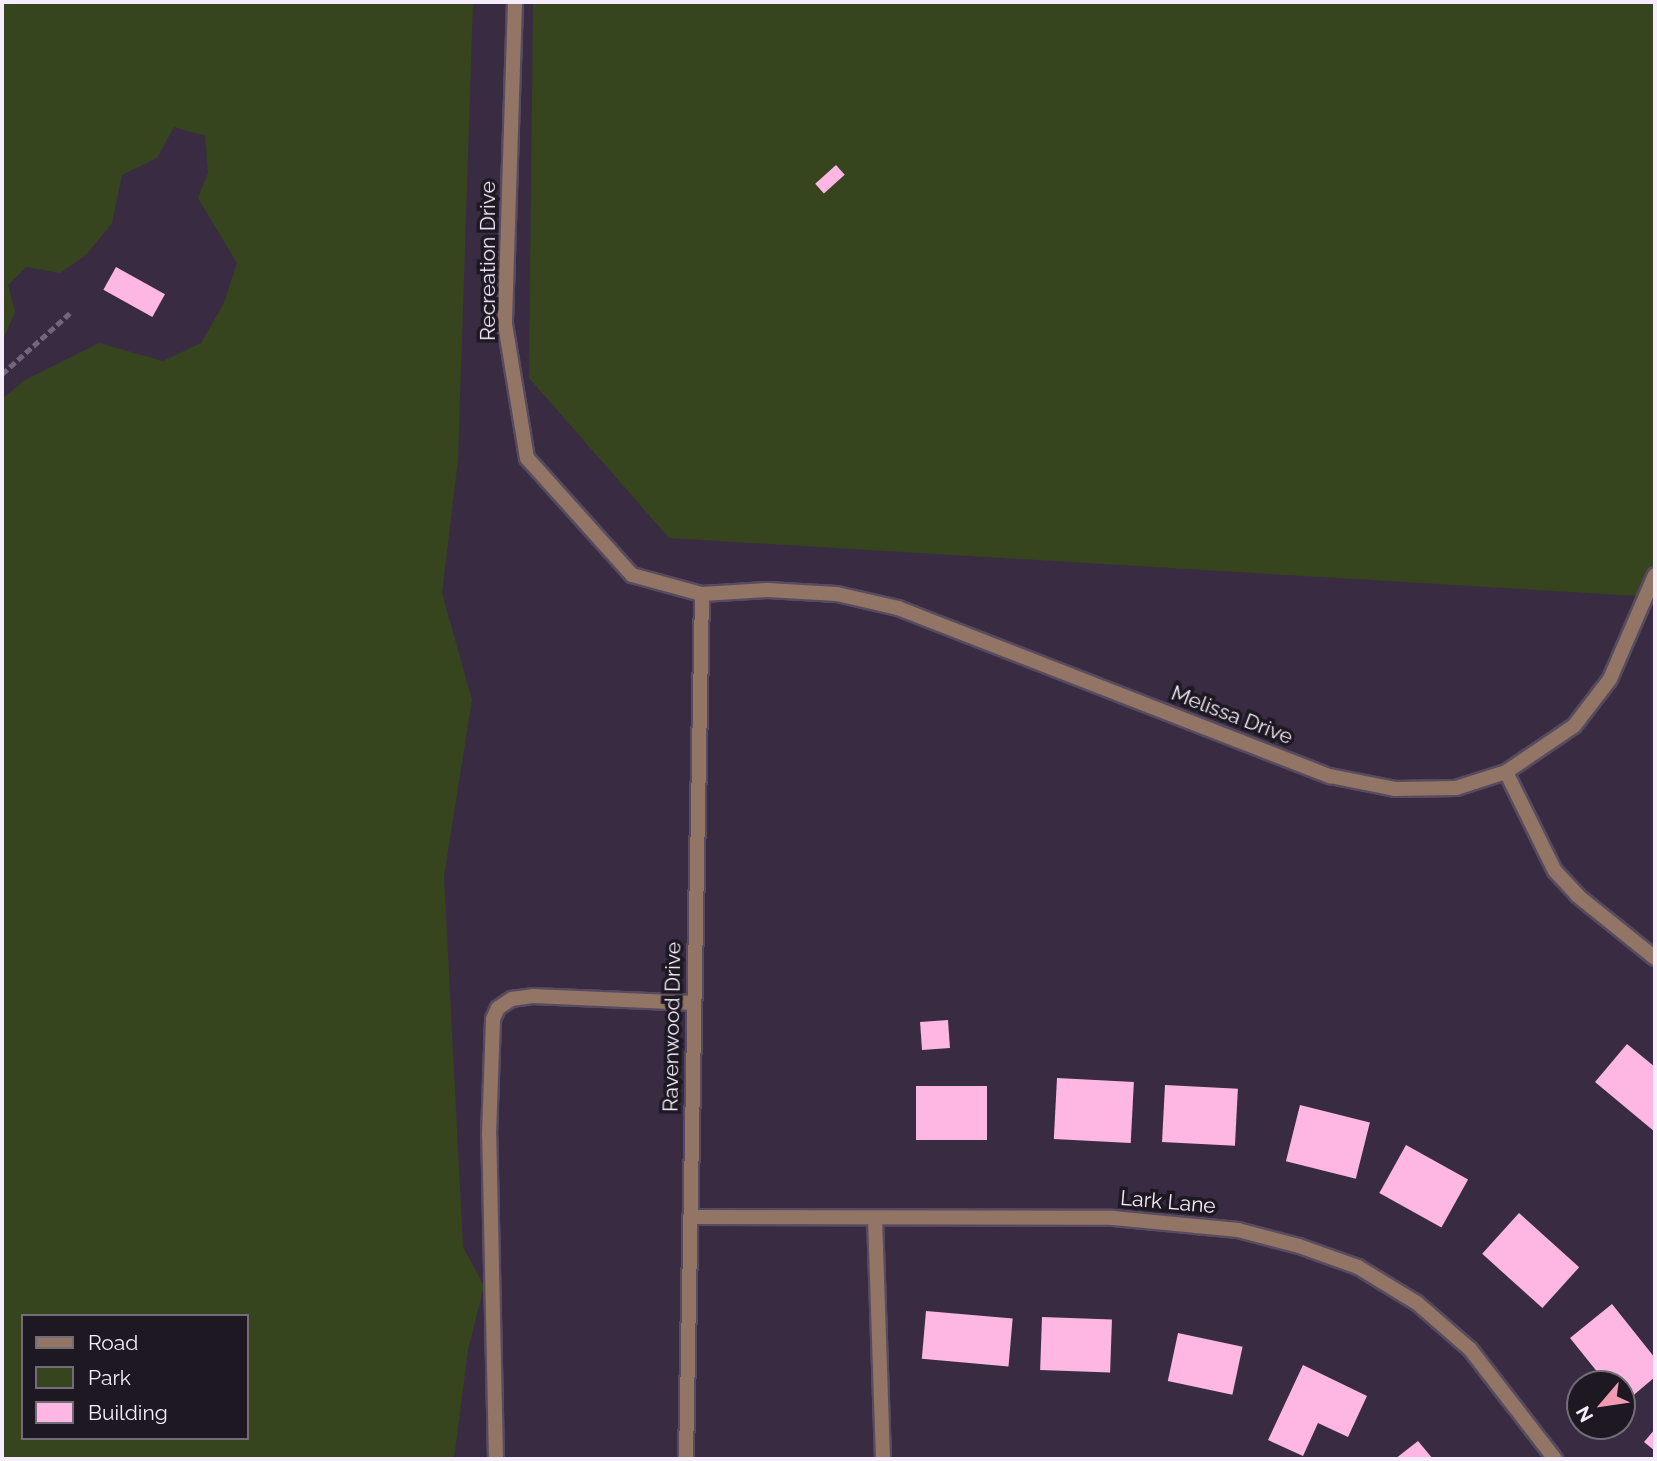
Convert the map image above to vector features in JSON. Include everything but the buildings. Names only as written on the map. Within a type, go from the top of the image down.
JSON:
[{"type":"street","name":"Recreation Drive","points":[[515,2],[505,324],[527,458],[632,575],[702,594]]},
{"type":"street","name":"Melissa Drive","points":[[702,594],[767,590],[838,594],[898,608],[1330,776],[1395,789],[1432,789],[1456,788],[1506,772],[1574,726],[1610,679],[1655,575]]},
{"type":"street","name":"Ravenwood Drive","points":[[686,1459],[702,594]]},
{"type":"street","points":[[1506,772],[1555,871],[1578,897],[1655,958]]},
{"type":"street","points":[[496,1459],[489,1135],[493,1019],[498,1008],[512,999],[534,996],[693,1003]]},
{"type":"street","name":"Lark Lane","points":[[690,1217],[1171,1221],[1238,1230],[1311,1250],[1358,1267],[1418,1303],[1470,1349],[1555,1459]]},
{"type":"street","points":[[875,1218],[883,1459]]},
{"type":"path","points":[[2,374],[70,313]]},
{"type":"green space","points":[[2,2],[473,2],[458,460],[442,593],[472,700],[444,876],[463,1247],[484,1286],[468,1350],[454,1459],[2,1459],[2,399],[25,380],[99,343],[163,361],[201,343],[224,303],[237,263],[198,198],[208,173],[205,136],[174,127],[157,158],[122,175],[112,223],[86,255],[60,273],[26,267],[8,285],[15,312],[2,342]]},
{"type":"green space","points":[[533,2],[1655,2],[1655,597],[669,538],[529,378]]}]
